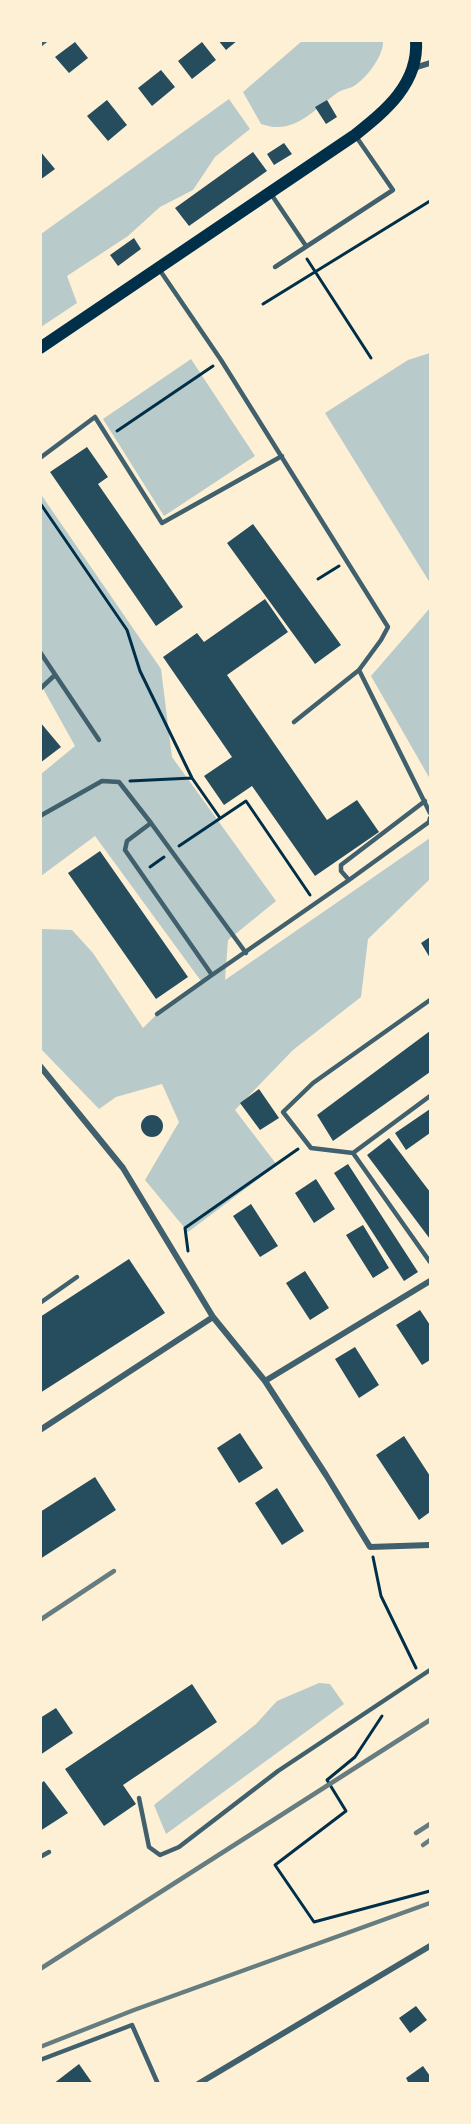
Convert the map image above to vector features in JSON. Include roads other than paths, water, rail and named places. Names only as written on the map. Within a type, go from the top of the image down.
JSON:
[{"type":"main road","points":[[40,348],[355,135],[385,111],[401,92],[413,68],[416,40]]},
{"type":"street","points":[[40,44],[45,40]]},
{"type":"street","points":[[413,68],[430,63]]},
{"type":"street","points":[[40,1066],[123,1168],[213,1317],[265,1381],[370,1547],[430,1545]]},
{"type":"street","points":[[265,1381],[430,1281]]},
{"type":"street","points":[[40,1431],[213,1317]]},
{"type":"street","points":[[198,2084],[430,1946]]},
{"type":"lane","points":[[275,267],[393,190],[355,135]]},
{"type":"lane","points":[[270,192],[306,246]]},
{"type":"lane","points":[[159,269],[221,360],[388,627],[359,670],[294,722]]},
{"type":"lane","points":[[40,458],[95,417],[162,523],[282,456]]},
{"type":"lane","points":[[40,652],[99,740]]},
{"type":"lane","points":[[359,670],[430,813]]},
{"type":"lane","points":[[40,689],[55,675]]},
{"type":"lane","points":[[40,816],[102,781],[119,782],[246,953]]},
{"type":"lane","points":[[349,880],[341,871],[341,865],[425,801]]},
{"type":"lane","points":[[157,1014],[316,904],[429,822],[430,818]]},
{"type":"lane","points":[[151,823],[127,841],[125,850],[212,975]]},
{"type":"lane","points":[[430,1000],[313,1083],[283,1112],[311,1148],[353,1153],[430,1096]]},
{"type":"lane","points":[[353,1153],[430,1262]]},
{"type":"lane","points":[[40,1303],[77,1277]]},
{"type":"lane","points":[[139,1798],[149,1847],[160,1855],[179,1846],[278,1771],[430,1670]]},
{"type":"lane","points":[[40,1857],[49,1852]]},
{"type":"lane","points":[[40,2060],[132,2025],[158,2084]]},
{"type":"railway","points":[[40,1620],[114,1571]]},
{"type":"railway","points":[[40,1969],[430,1720]]},
{"type":"railway","points":[[416,1833],[430,1824]]},
{"type":"railway","points":[[423,1845],[430,1840]]},
{"type":"railway","points":[[40,2047],[134,2010],[430,1903]]}]
